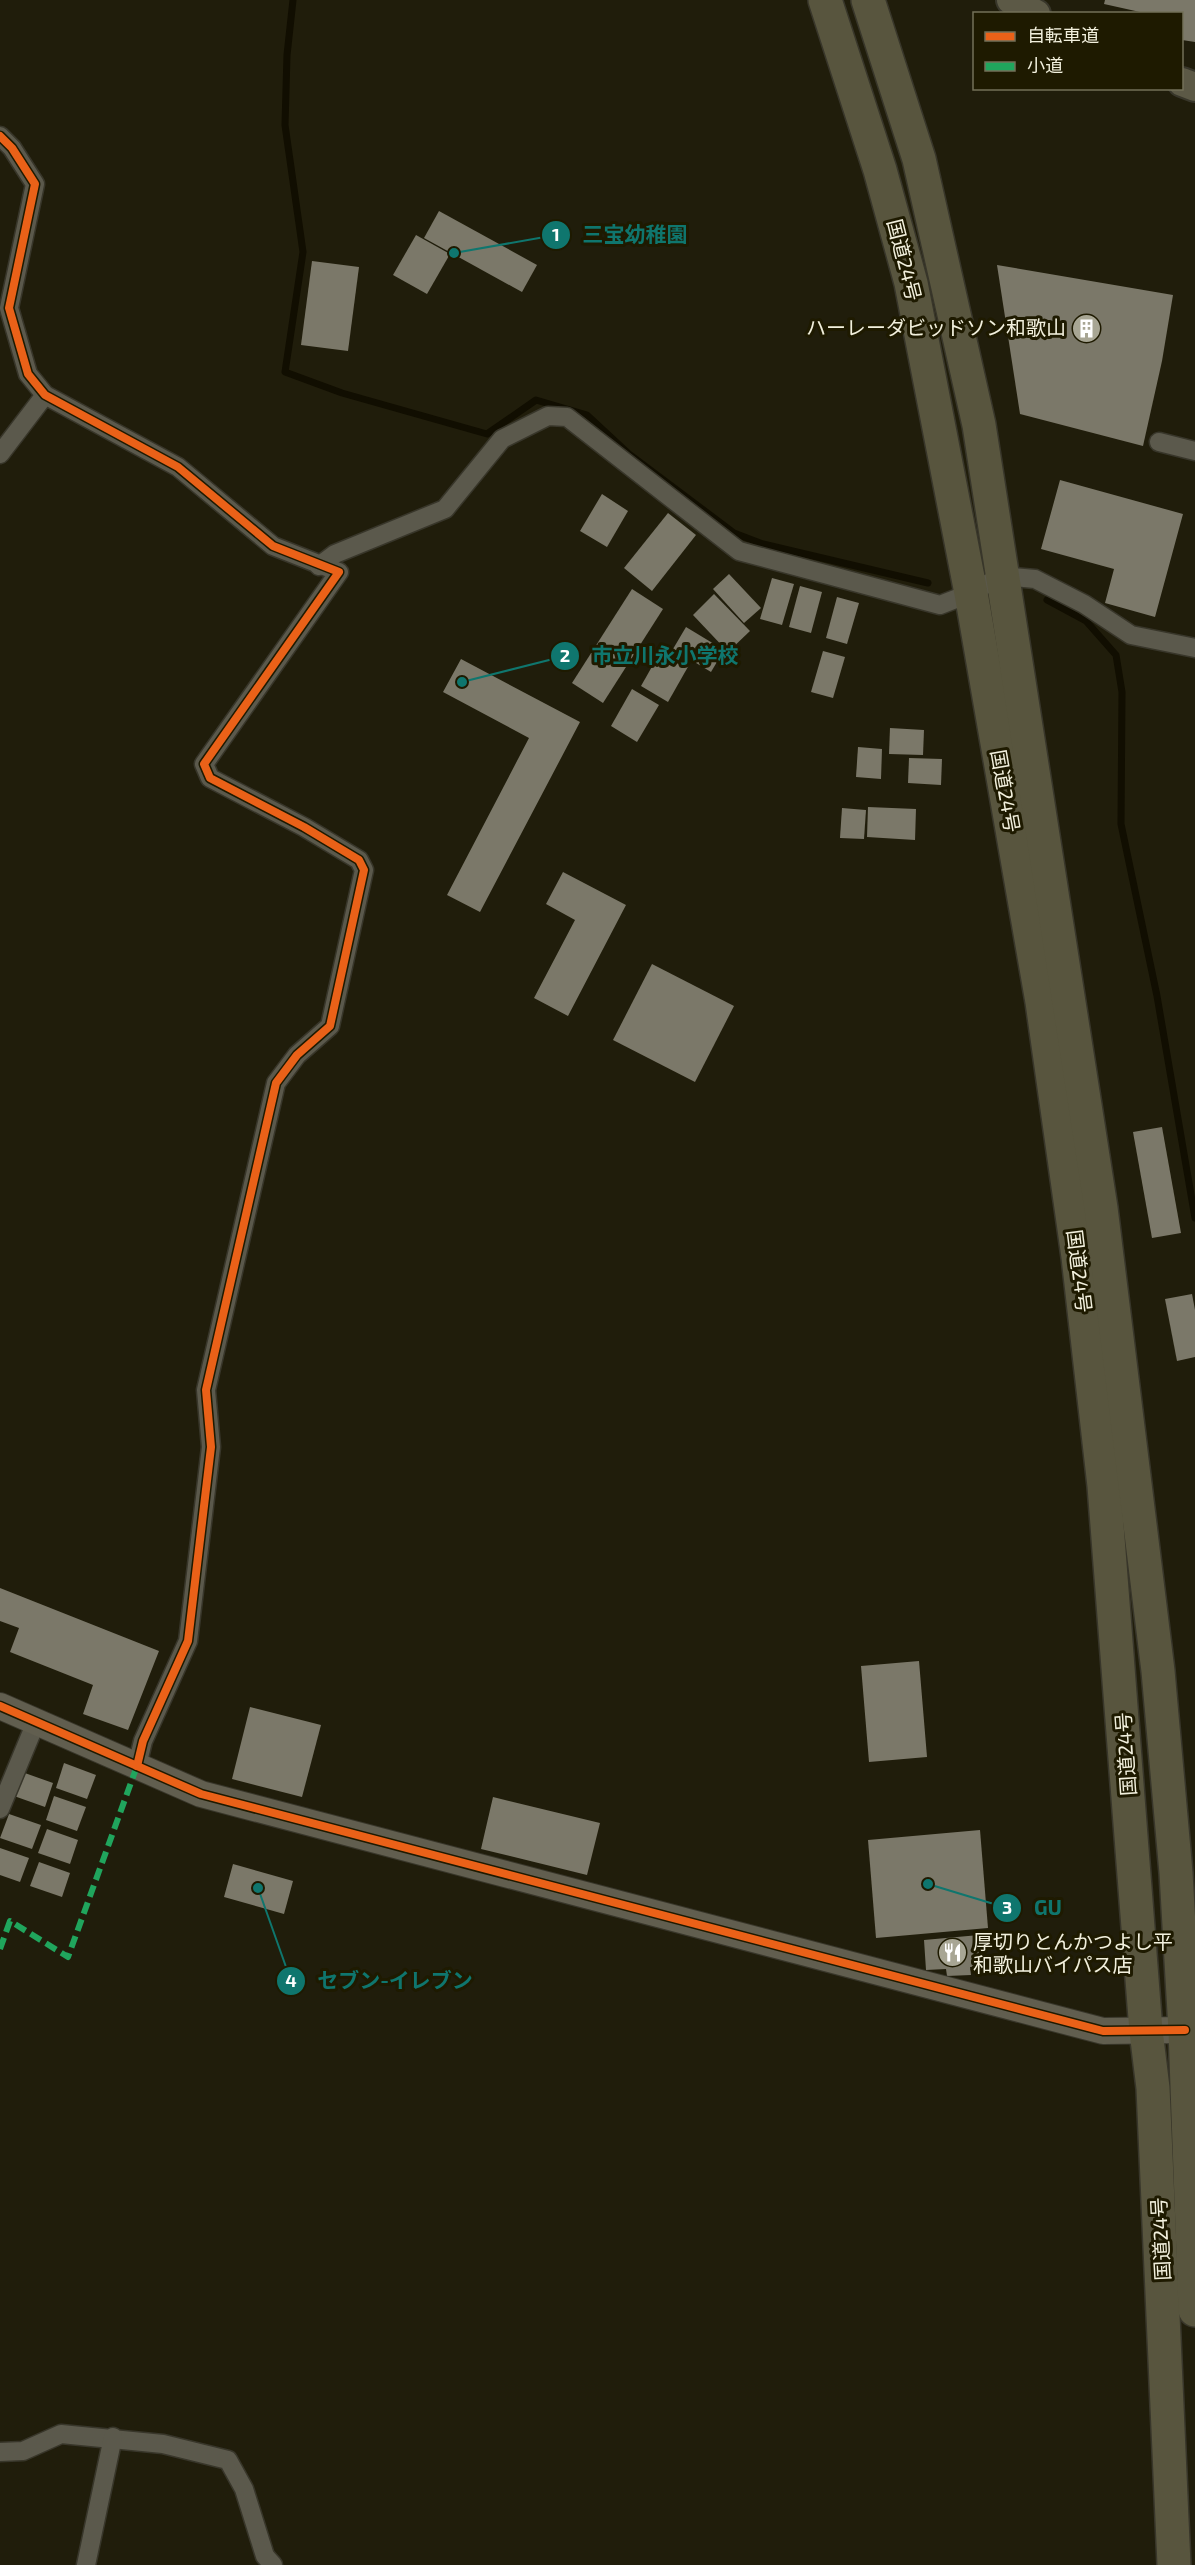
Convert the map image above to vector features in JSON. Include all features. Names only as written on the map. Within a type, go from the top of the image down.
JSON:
[{"type":"highway","name":"国道24号","points":[[825,0],[880,170],[911,283],[971,593],[1042,1002],[1078,1257],[1105,1498],[1146,2031],[1153,2088],[1174,2565]]},
{"type":"highway","name":"国道24号","points":[[868,0],[921,170],[979,424],[1101,1208],[1158,1671],[1176,1873],[1185,2030],[1195,2310]]},
{"type":"main road","points":[[1011,0],[1032,12]]},
{"type":"street","points":[[0,136],[12,148],[35,184],[4,306],[28,374],[45,395],[178,467],[273,546],[339,572],[204,764],[210,778],[304,827],[359,860],[364,870],[330,1026],[297,1055],[276,1083],[206,1390],[211,1447],[188,1641],[143,1741],[137,1766]]},
{"type":"street","points":[[0,454],[45,395]]},
{"type":"street","points":[[319,566],[335,554],[445,509],[502,439],[548,416],[567,417],[739,551],[940,605],[971,593],[1001,576],[1035,579],[1084,604],[1131,635],[1195,648]]},
{"type":"street","points":[[1159,442],[1195,452]]},
{"type":"street","points":[[0,1706],[201,1794],[1103,2031],[1185,2030]]},
{"type":"street","points":[[0,1809],[36,1722]]},
{"type":"street","points":[[0,2452],[23,2451],[61,2434],[113,2437],[163,2444],[228,2460],[244,2489],[265,2556],[273,2565]]},
{"type":"street","points":[[86,2565],[113,2437]]},
{"type":"building","points":[[1105,0],[1195,0],[1195,42],[1183,40],[1183,12],[1140,12],[1104,4]]},
{"type":"building","points":[[439,211],[537,265],[522,292],[424,238]]},
{"type":"building","points":[[416,235],[450,254],[427,294],[393,275]]},
{"type":"building","points":[[312,261],[359,267],[348,351],[301,345]]},
{"type":"building","name":"ハーレーダビッドソン和歌山","points":[[997,265],[1173,295],[1162,361],[1143,446],[1020,414]]},
{"type":"building","points":[[1060,480],[1183,514],[1155,617],[1105,603],[1114,569],[1041,549]]},
{"type":"building","points":[[602,494],[628,511],[607,547],[580,531]]},
{"type":"building","points":[[668,513],[696,535],[652,591],[624,568]]},
{"type":"building","points":[[729,574],[761,608],[744,623],[713,589]]},
{"type":"building","points":[[772,578],[794,584],[782,625],[760,619]]},
{"type":"building","points":[[800,586],[822,592],[811,633],[789,627]]},
{"type":"building","points":[[632,589],[663,609],[603,703],[572,683]]},
{"type":"building","points":[[714,594],[750,631],[728,652],[693,615]]},
{"type":"building","points":[[837,597],[859,603],[847,644],[826,638]]},
{"type":"building","points":[[686,627],[724,650],[711,672],[673,649]]},
{"type":"building","points":[[662,649],[689,665],[668,702],[641,686]]},
{"type":"building","points":[[823,651],[845,657],[833,698],[811,692]]},
{"type":"building","points":[[461,659],[580,722],[480,912],[447,895],[529,738],[443,692]]},
{"type":"building","points":[[632,689],[659,705],[637,742],[611,726]]},
{"type":"building","points":[[890,728],[924,730],[923,755],[889,754]]},
{"type":"building","points":[[858,747],[882,749],[881,779],[856,777]]},
{"type":"building","points":[[909,758],[942,759],[941,785],[908,783]]},
{"type":"building","points":[[868,807],[916,809],[915,840],[867,837]]},
{"type":"building","points":[[842,808],[866,810],[864,839],[840,838]]},
{"type":"building","points":[[563,872],[626,905],[568,1016],[534,998],[575,920],[546,904]]},
{"type":"building","points":[[652,964],[734,1006],[695,1082],[613,1040]]},
{"type":"building","points":[[1162,1127],[1181,1233],[1152,1238],[1133,1132]]},
{"type":"building","points":[[1192,1294],[1195,1310],[1195,1357],[1177,1361],[1165,1299]]},
{"type":"building","points":[[0,1588],[159,1651],[128,1730],[83,1714],[93,1685],[10,1652],[19,1628],[0,1621]]},
{"type":"building","points":[[919,1661],[927,1757],[869,1762],[861,1666]]},
{"type":"building","points":[[250,1707],[321,1725],[302,1797],[232,1779]]},
{"type":"building","points":[[64,1763],[96,1775],[87,1799],[56,1788]]},
{"type":"building","points":[[22,1772],[53,1783],[45,1807],[14,1796]]},
{"type":"building","points":[[54,1796],[86,1807],[77,1831],[46,1820]]},
{"type":"building","points":[[493,1797],[600,1823],[587,1875],[481,1849]]},
{"type":"building","points":[[9,1814],[41,1825],[32,1849],[0,1838]]},
{"type":"building","points":[[47,1829],[78,1840],[70,1864],[38,1853]]},
{"type":"building","points":[[980,1830],[988,1928],[876,1938],[868,1840]]},
{"type":"building","points":[[0,1848],[29,1858],[20,1882],[0,1875]]},
{"type":"building","points":[[39,1862],[70,1873],[62,1897],[30,1886]]},
{"type":"building","points":[[233,1864],[293,1881],[284,1914],[224,1897]]},
{"type":"building","name":"厚切りとんかつよし平 和歌山バイパス店","points":[[979,1935],[980,1967],[970,1967],[971,1975],[947,1976],[946,1969],[926,1970],[924,1940]]},
{"type":"waterway","points":[[293,0],[287,55],[285,125],[303,252],[285,372],[342,393],[487,434],[536,400],[587,415],[629,454],[734,533],[763,544],[928,583]]},
{"type":"waterway","points":[[1047,600],[1086,621],[1116,655],[1122,692],[1121,824],[1157,996],[1195,1218]]},
{"type":"marked path","points":[[0,1949],[10,1921],[68,1957],[137,1766]]},
{"type":"cycle path","points":[[0,136],[12,148],[35,184],[9,308],[28,374],[45,395],[178,467],[273,546],[339,572],[204,764],[210,778],[304,827],[359,860],[364,870],[330,1026],[297,1055],[276,1083],[206,1390],[211,1447],[188,1641],[143,1741],[137,1766]]},
{"type":"cycle path","points":[[0,1706],[201,1794],[1103,2031],[1185,2030]]},
{"type":"place","name":"三宝幼稚園","points":[[454,253]]},
{"type":"place","name":"ハーレーダビッドソン和歌山","points":[[1087,328]]},
{"type":"place","name":"市立川永小学校","points":[[462,682]]},
{"type":"place","name":"GU","points":[[928,1884]]},
{"type":"place","name":"セブン-イレブン","points":[[258,1888]]},
{"type":"place","name":"厚切りとんかつよし平 和歌山バイパス店","points":[[952,1953]]}]
